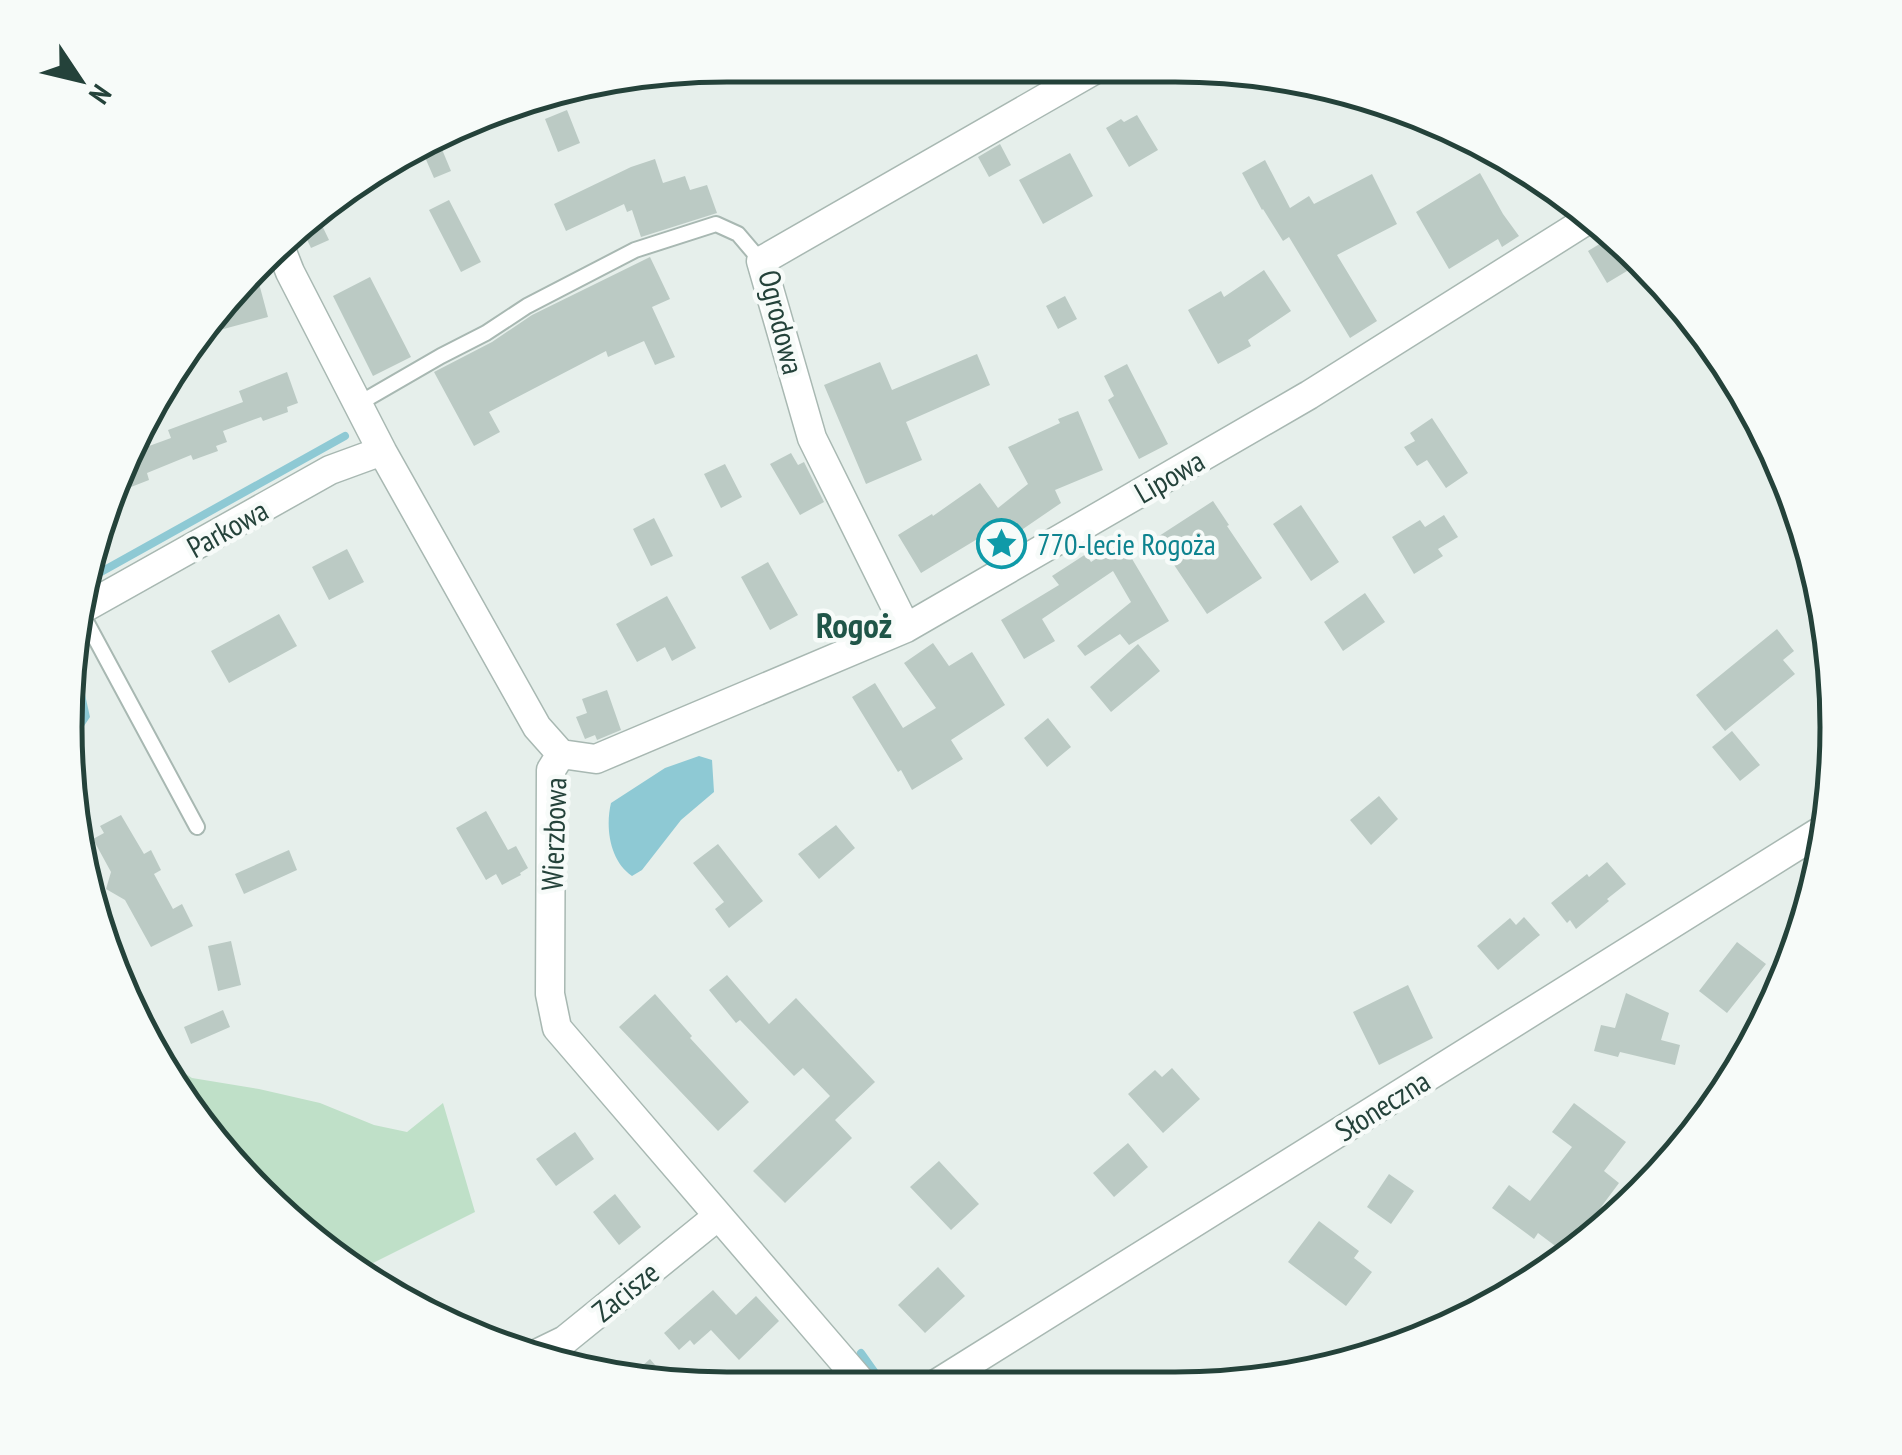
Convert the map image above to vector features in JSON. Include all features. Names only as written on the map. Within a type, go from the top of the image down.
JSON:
[{"type":"street","name":"Ogrodowa","points":[[906,628],[812,438],[761,261],[1073,82]]},
{"type":"street","name":"Lipowa","points":[[561,754],[596,758],[906,628],[1308,395],[1579,225]]},
{"type":"street","name":"Wierzbowa","points":[[284,259],[382,451],[537,727],[561,754],[551,770],[550,994],[557,1028],[853,1372]]},
{"type":"street","name":"Parkowa","points":[[95,602],[330,470],[382,451]]},
{"type":"street","name":"Słoneczna","points":[[955,1372],[1810,838]]},
{"type":"street","name":"Zacisze","points":[[549,1347],[564,1340],[718,1216]]},
{"type":"lane","points":[[358,404],[527,306],[635,250],[716,224],[738,234],[761,261]]},
{"type":"lane","points":[[90,631],[197,827]]},
{"type":"green space","points":[[182,1072],[192,1078],[320,1103],[374,1125],[407,1132],[443,1103],[475,1212],[370,1265],[271,1184],[216,1120]]},
{"type":"water","points":[[84,689],[90,717],[82,729]]},
{"type":"water","points":[[699,756],[712,760],[714,792],[681,820],[642,870],[632,876],[619,862],[611,843],[611,803],[665,768]]},
{"type":"building","points":[[567,110],[580,143],[558,152],[545,119]]},
{"type":"building","points":[[1137,115],[1158,150],[1129,167],[1106,128]]},
{"type":"building","points":[[1000,144],[1011,165],[989,177],[978,157]]},
{"type":"building","points":[[442,149],[451,171],[434,178],[425,158]]},
{"type":"building","points":[[1070,153],[1093,196],[1043,224],[1019,180]]},
{"type":"building","points":[[655,159],[663,183],[685,176],[690,190],[707,185],[717,213],[641,237],[632,210],[627,212],[624,204],[566,231],[554,204]]},
{"type":"building","points":[[1265,160],[1290,208],[1309,196],[1314,204],[1372,174],[1397,224],[1337,255],[1377,321],[1350,338],[1289,237],[1283,241],[1242,173]]},
{"type":"building","points":[[1480,173],[1519,236],[1502,247],[1498,239],[1449,269],[1416,212]]},
{"type":"building","points":[[449,200],[481,262],[461,272],[429,210]]},
{"type":"building","points":[[322,226],[329,240],[311,248],[307,239]]},
{"type":"building","points":[[1600,243],[1629,270],[1607,283],[1588,251]]},
{"type":"building","points":[[650,257],[670,299],[652,307],[675,357],[655,365],[644,341],[608,357],[606,351],[489,412],[500,432],[474,446],[434,372],[492,342],[532,315]]},
{"type":"building","points":[[1264,270],[1291,311],[1248,340],[1251,346],[1218,364],[1188,310],[1221,291],[1224,297]]},
{"type":"building","points":[[370,277],[411,357],[373,376],[333,296]]},
{"type":"building","points":[[259,284],[268,317],[220,330]]},
{"type":"building","points":[[1065,296],[1077,319],[1058,329],[1046,306]]},
{"type":"building","points":[[977,354],[990,385],[906,422],[922,460],[866,484],[824,385],[880,362],[892,390]]},
{"type":"building","points":[[1127,364],[1168,444],[1139,459],[1108,400],[1114,396],[1104,376]]},
{"type":"building","points":[[287,372],[298,403],[287,407],[288,412],[223,431],[227,442],[216,446],[218,451],[193,460],[191,455],[147,473],[149,480],[129,488],[147,447],[171,438],[168,430],[243,402],[239,391]]},
{"type":"building","points":[[1078,411],[1103,470],[1055,490],[1061,503],[989,552],[979,538],[921,573],[898,535],[980,483],[998,508],[1028,484],[1008,447]]},
{"type":"building","points":[[1432,418],[1468,473],[1446,488],[1427,460],[1417,466],[1404,447],[1415,441],[1410,433]]},
{"type":"building","points":[[791,453],[798,465],[804,462],[824,502],[800,515],[770,464]]},
{"type":"building","points":[[725,464],[742,497],[721,508],[704,474]]},
{"type":"building","points":[[1213,501],[1262,578],[1207,614],[1156,538]]},
{"type":"building","points":[[1301,505],[1339,562],[1311,581],[1273,524]]},
{"type":"building","points":[[1444,515],[1458,537],[1438,549],[1443,556],[1414,574],[1392,537],[1420,520],[1425,527]]},
{"type":"building","points":[[654,518],[673,556],[651,566],[633,529]]},
{"type":"building","points":[[1122,542],[1169,621],[1129,645],[1120,634],[1085,656],[1077,646],[1131,602],[1113,571],[1042,619],[1055,641],[1024,659],[1001,620],[1059,585],[1052,576],[1086,554],[1091,562]]},
{"type":"building","points":[[347,549],[364,582],[329,600],[312,567]]},
{"type":"building","points":[[768,562],[798,615],[770,630],[741,577]]},
{"type":"building","points":[[1365,593],[1385,622],[1343,651],[1324,622]]},
{"type":"building","points":[[667,596],[696,648],[672,661],[665,647],[637,662],[616,624]]},
{"type":"building","points":[[279,614],[297,646],[229,683],[211,651]]},
{"type":"building","points":[[1777,629],[1794,651],[1783,660],[1795,674],[1725,731],[1696,695]]},
{"type":"building","points":[[933,643],[949,666],[972,652],[1005,705],[951,740],[963,759],[912,790],[852,697],[875,683],[903,728],[936,708],[904,663]]},
{"type":"building","points":[[1138,644],[1160,671],[1111,712],[1090,687]]},
{"type":"building","points":[[607,690],[621,730],[597,740],[595,735],[585,739],[576,717],[587,713],[582,699]]},
{"type":"building","points":[[1048,718],[1071,747],[1047,767],[1024,738]]},
{"type":"building","points":[[1732,731],[1760,765],[1740,781],[1712,747]]},
{"type":"building","points":[[1379,796],[1398,819],[1371,845],[1350,820]]},
{"type":"building","points":[[486,811],[508,850],[516,846],[528,868],[502,885],[496,874],[486,880],[456,828]]},
{"type":"building","points":[[121,815],[144,854],[151,850],[161,870],[154,874],[173,909],[182,904],[193,926],[151,947],[125,900],[106,889],[111,872],[93,839],[104,833],[100,826]]},
{"type":"building","points":[[836,825],[855,848],[819,879],[798,854]]},
{"type":"building","points":[[718,844],[763,901],[729,928],[715,909],[724,902],[693,863]]},
{"type":"building","points":[[289,850],[297,870],[244,894],[235,874]]},
{"type":"building","points":[[1607,862],[1626,884],[1576,929],[1551,903]]},
{"type":"building","points":[[1524,917],[1540,935],[1498,970],[1477,946],[1510,918],[1516,925]]},
{"type":"building","points":[[231,941],[241,985],[218,991],[208,946]]},
{"type":"building","points":[[1737,942],[1766,964],[1727,1013],[1699,991]]},
{"type":"building","points":[[727,975],[769,1024],[796,998],[875,1082],[835,1120],[852,1138],[785,1203],[753,1171],[830,1096],[803,1068],[794,1076],[740,1020],[736,1023],[709,990]]},
{"type":"building","points":[[1408,985],[1433,1038],[1379,1065],[1353,1012]]},
{"type":"building","points":[[1626,993],[1669,1013],[1661,1040],[1680,1045],[1675,1065],[1620,1052],[1618,1057],[1594,1051],[1601,1025],[1615,1028]]},
{"type":"building","points":[[655,994],[749,1102],[718,1131],[619,1027]]},
{"type":"building","points":[[223,1010],[230,1027],[191,1044],[184,1027]]},
{"type":"building","points":[[1172,1068],[1200,1099],[1163,1133],[1128,1094],[1155,1070],[1162,1077]]},
{"type":"building","points":[[1574,1103],[1626,1142],[1604,1171],[1619,1183],[1593,1218],[1556,1247],[1538,1233],[1534,1239],[1492,1208],[1509,1185],[1530,1201],[1572,1147],[1552,1132]]},
{"type":"building","points":[[575,1132],[594,1159],[556,1186],[536,1159]]},
{"type":"building","points":[[1128,1143],[1148,1167],[1114,1197],[1093,1173]]},
{"type":"building","points":[[939,1161],[979,1204],[951,1230],[910,1187]]},
{"type":"building","points":[[1389,1174],[1414,1191],[1391,1224],[1367,1207]]},
{"type":"building","points":[[615,1194],[641,1227],[619,1245],[593,1212]]},
{"type":"building","points":[[1319,1221],[1359,1251],[1354,1258],[1372,1272],[1346,1306],[1288,1262]]},
{"type":"building","points":[[938,1267],[965,1296],[925,1333],[898,1305]]},
{"type":"building","points":[[713,1290],[736,1315],[756,1296],[779,1321],[739,1360],[711,1330],[694,1345],[690,1340],[679,1350],[664,1333]]},
{"type":"building","points":[[650,1359],[658,1368],[643,1367]]},
{"type":"waterway","points":[[102,572],[345,436]]},
{"type":"waterway","points":[[861,1353],[874,1372]]},
{"type":"place","name":"770-lecie Rogoża","points":[[1002,543]]},
{"type":"district","name":"Rogoż","points":[[854,625]]}]
